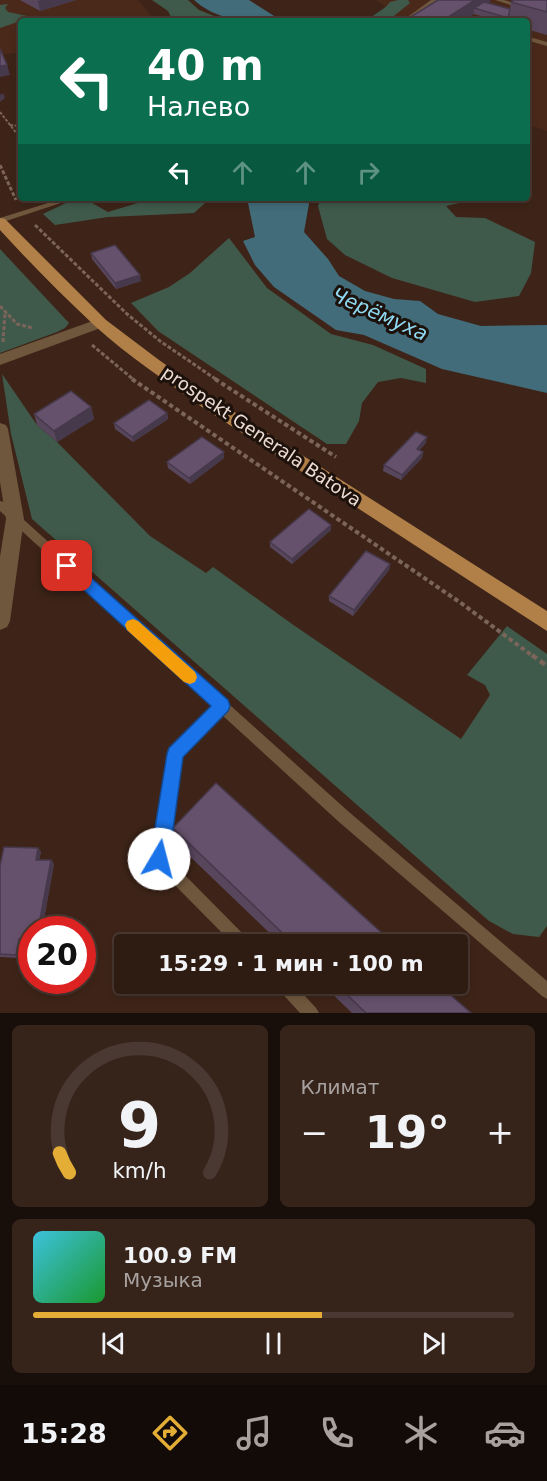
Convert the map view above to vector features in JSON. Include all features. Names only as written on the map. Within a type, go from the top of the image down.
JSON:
[{"type":"main road","name":"prospekt Generala Batova","points":[[0,221],[31,256],[101,322],[153,364],[208,403],[547,622]]},
{"type":"street","points":[[1,355],[77,332],[101,322]]},
{"type":"street","points":[[0,429],[15,519],[0,621]]},
{"type":"lane","points":[[409,18],[435,0]]},
{"type":"lane","points":[[498,0],[539,12],[547,6]]},
{"type":"lane","points":[[530,39],[547,44]]},
{"type":"lane","points":[[0,221],[62,201]]},
{"type":"lane","points":[[0,505],[344,817],[547,991]]},
{"type":"lane","points":[[222,706],[175,754],[159,859],[233,934]]},
{"type":"lane","points":[[293,994],[311,1013]]},
{"type":"path","points":[[0,112],[18,135]]},
{"type":"path","points":[[10,125],[18,126]]},
{"type":"path","points":[[0,165],[24,213],[75,266],[127,314],[159,340],[243,398],[336,457]]},
{"type":"path","points":[[0,306],[16,324],[38,329]]},
{"type":"path","points":[[1,355],[5,313]]},
{"type":"path","points":[[77,332],[143,388],[461,603],[547,666]]},
{"type":"shaded area","points":[[0,0],[138,0],[153,18],[18,18],[18,52],[0,55]]},
{"type":"shaded area","points":[[376,0],[547,0],[547,131],[530,125],[530,18],[380,18],[391,10]]},
{"type":"green space","points":[[152,0],[188,0],[199,10],[219,18],[170,18],[168,11]]},
{"type":"green space","points":[[408,0],[410,3],[391,18],[374,18],[373,16],[390,2]]},
{"type":"green space","points":[[8,4],[5,8],[8,12],[32,17],[18,18],[18,22],[0,28],[0,5]]},
{"type":"green space","points":[[76,201],[89,201],[108,212],[141,202],[206,201],[194,213],[108,217],[55,225],[43,214]]},
{"type":"green space","points":[[320,201],[468,201],[446,206],[456,217],[485,218],[535,242],[531,273],[519,296],[475,302],[392,278],[345,255],[327,239],[318,206]]},
{"type":"green space","points":[[229,238],[267,288],[331,334],[373,345],[426,369],[426,383],[401,378],[378,382],[362,403],[359,421],[346,444],[327,444],[158,331],[131,303],[169,287],[190,273]]},
{"type":"green space","points":[[0,249],[69,323],[57,332],[0,353]]},
{"type":"green space","points":[[2,374],[37,425],[57,442],[150,536],[206,573],[213,567],[292,624],[461,739],[490,695],[485,685],[467,675],[507,626],[547,654],[547,926],[539,937],[513,934],[489,921],[32,519],[11,434]]},
{"type":"water","points":[[194,0],[249,0],[277,18],[230,18],[204,8]]},
{"type":"water","name":"Черёмуха","points":[[248,201],[309,201],[304,232],[328,259],[339,276],[365,291],[394,299],[420,301],[438,314],[481,326],[547,325],[547,393],[442,369],[364,335],[336,330],[274,287],[255,265],[243,241],[255,237]]},
{"type":"building","points":[[438,0],[475,0],[447,18],[409,18]]},
{"type":"building","points":[[514,0],[547,0],[547,12],[511,2]]},
{"type":"building","points":[[484,2],[510,9],[508,18],[474,8]]},
{"type":"building","points":[[0,49],[7,65],[0,66]]},
{"type":"building","points":[[115,245],[140,275],[115,283],[91,253]]},
{"type":"building","points":[[71,391],[91,407],[54,431],[34,414]]},
{"type":"building","points":[[149,400],[167,413],[132,437],[114,423]]},
{"type":"building","points":[[416,432],[427,437],[417,449],[423,452],[402,475],[384,465]]},
{"type":"building","points":[[202,437],[224,452],[189,478],[167,462]]},
{"type":"building","points":[[309,509],[331,525],[292,559],[270,542]]},
{"type":"building","points":[[366,551],[390,564],[354,610],[329,596]]},
{"type":"building","points":[[216,783],[383,934],[284,934],[173,828]]},
{"type":"building","points":[[4,847],[38,848],[36,860],[51,860],[41,916],[18,916],[16,955],[0,954],[0,866]]},
{"type":"building","points":[[346,994],[449,994],[471,1013],[366,1013]]},
{"type":"slow traffic","points":[[133,625],[190,677]]},
{"type":"route","points":[[67,566],[222,706],[175,754],[159,859]]}]
